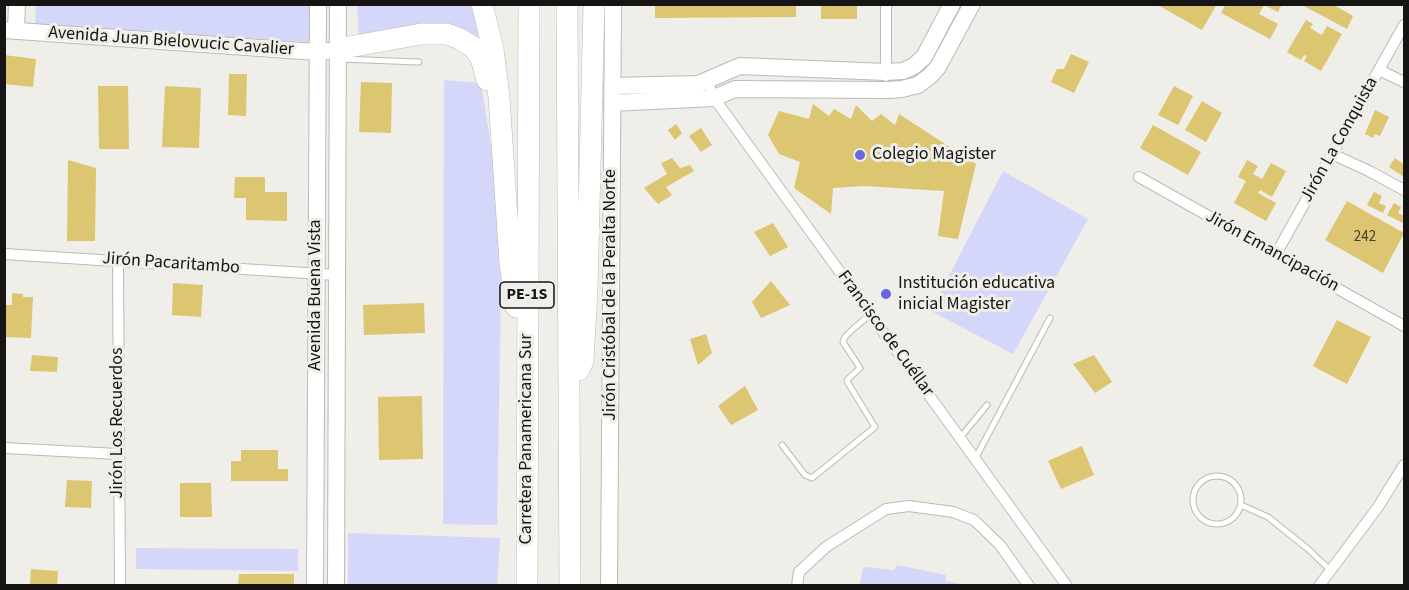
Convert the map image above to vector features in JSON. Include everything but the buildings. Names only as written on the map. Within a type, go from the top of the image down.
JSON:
[{"type":"highway","points":[[482,4],[491,40],[500,97],[510,262]]},
{"type":"highway","name":"Carretera Panamericana Sur","points":[[527,585],[529,4]]},
{"type":"highway","name":"PE-1S","points":[[567,4],[570,585]]},
{"type":"highway","points":[[570,390],[583,361],[587,290],[594,4]]},
{"type":"highway","points":[[338,54],[431,33],[453,36],[467,42],[478,52],[486,74],[526,378]]},
{"type":"highway","points":[[514,585],[526,474]]},
{"type":"main road","points":[[10,30],[17,4]]},
{"type":"main road","name":"Avenida Buena Vista","points":[[315,585],[318,4]]},
{"type":"main road","name":"Avenida Buena Vista","points":[[336,585],[338,4]]},
{"type":"main road","name":"Jirón Cristóbal de la Peralta Norte","points":[[609,585],[613,4]]},
{"type":"main road","points":[[612,95],[698,84],[740,66],[886,72],[903,70],[914,66],[924,57],[952,4]]},
{"type":"main road","points":[[612,95],[714,98],[735,89],[750,88],[887,90],[918,85],[938,67],[972,4]]},
{"type":"main road","name":"Avenida Juan Bielovucic Cavalier","points":[[10,30],[338,54]]},
{"type":"street","points":[[886,4],[887,90]]},
{"type":"street","name":"Jirón La Conquista","points":[[1276,254],[1404,25]]},
{"type":"street","points":[[1379,70],[1404,82]]},
{"type":"street","name":"Francisco de Cuéllar","points":[[707,81],[714,98],[1067,585]]},
{"type":"street","points":[[1332,154],[1404,190]]},
{"type":"street","name":"Jirón Emancipación","points":[[1139,177],[1404,326]]},
{"type":"street","name":"Jirón Pacaritambo","points":[[4,254],[337,275]]},
{"type":"street","name":"Jirón Los Recuerdos","points":[[118,261],[120,585]]},
{"type":"street","points":[[4,448],[118,454]]},
{"type":"street","points":[[1319,585],[1378,507],[1404,465]]},
{"type":"street","points":[[797,585],[799,572],[826,548],[886,509],[909,506],[953,513],[974,520],[1000,545],[1029,585]]},
{"type":"lane","points":[[338,54],[418,62]]},
{"type":"lane","points":[[782,446],[805,475],[812,478],[875,427],[848,383],[848,380],[860,368],[843,342],[853,329],[871,314]]},
{"type":"lane","points":[[975,459],[1050,318]]},
{"type":"lane","points":[[960,438],[987,405]]},
{"type":"lane","points":[[1212,476],[1219,476],[1226,477],[1236,485],[1240,492],[1241,505],[1229,521],[1215,524],[1198,514],[1193,501],[1200,483],[1212,476]]},
{"type":"lane","points":[[1241,505],[1268,517],[1330,570]]},
{"type":"shaded area","points":[[36,5],[311,5],[311,42],[35,25]]},
{"type":"shaded area","points":[[357,5],[474,5],[485,39],[432,24],[359,39]]},
{"type":"shaded area","points":[[444,80],[481,83],[498,190],[502,225],[497,525],[443,524]]},
{"type":"shaded area","points":[[1003,171],[1088,219],[1013,354],[931,311]]},
{"type":"shaded area","points":[[348,533],[500,538],[497,585],[348,585]]},
{"type":"shaded area","points":[[136,548],[298,549],[298,571],[136,569]]},
{"type":"shaded area","points":[[897,565],[946,575],[946,581],[965,585],[860,585],[863,567],[894,570]]},
{"type":"place","name":"Colegio Magister","points":[[860,155]]},
{"type":"place","name":"Institución educativa inicial Magister","points":[[886,294]]}]
